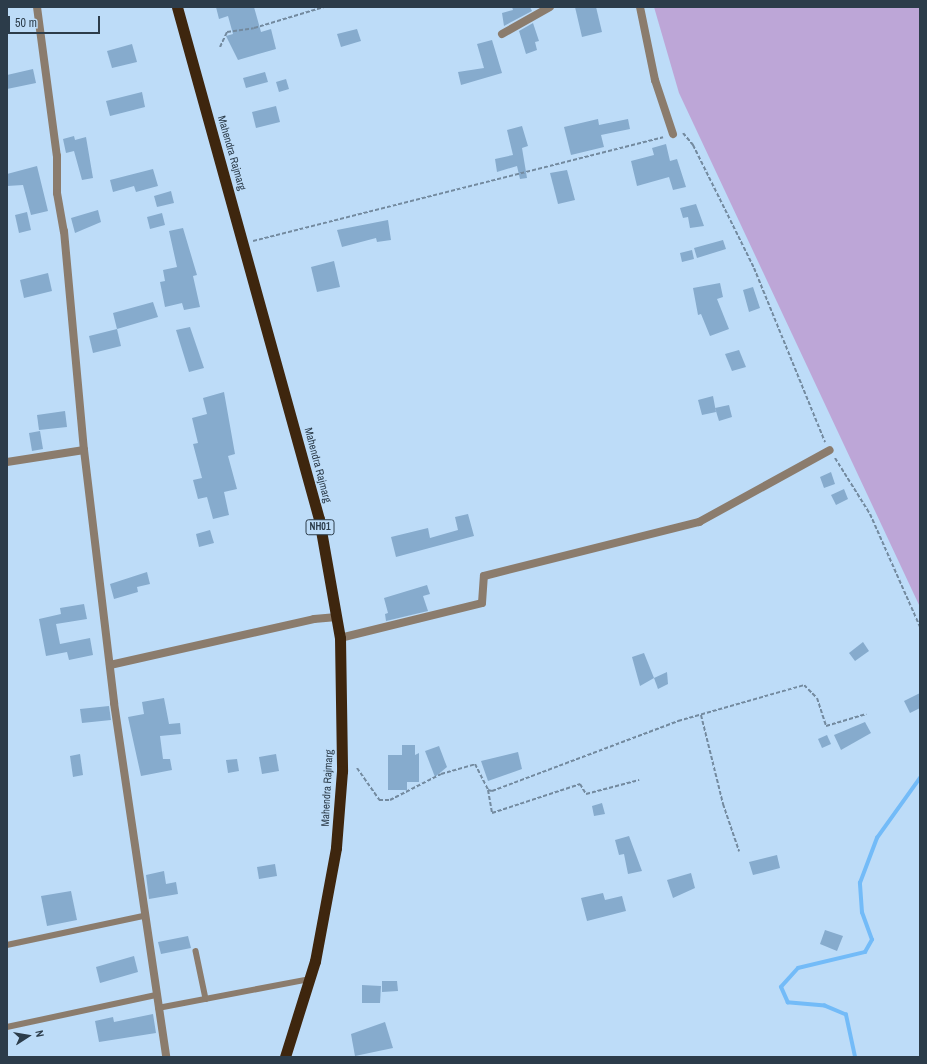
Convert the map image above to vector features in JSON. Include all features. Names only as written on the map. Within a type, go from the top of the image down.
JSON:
[{"type":"highway","name":"Mahendra Rajmarg","points":[[177,7],[244,244],[319,519],[340,638],[340,810],[323,926],[310,979],[285,1057]]},
{"type":"street","points":[[37,7],[58,156],[57,193],[81,391],[84,450],[110,665],[144,916],[166,1057]]},
{"type":"street","points":[[502,34],[550,7]]},
{"type":"street","points":[[640,7],[655,80],[673,134]]},
{"type":"street","points":[[7,462],[84,450]]},
{"type":"street","points":[[340,638],[482,603],[484,576],[699,522],[830,450]]},
{"type":"street","points":[[110,665],[314,619],[337,617]]},
{"type":"lane","points":[[7,945],[144,916]]},
{"type":"lane","points":[[196,951],[206,999]]},
{"type":"lane","points":[[158,1008],[310,979]]},
{"type":"lane","points":[[7,1027],[156,995]]},
{"type":"path","points":[[220,46],[227,32],[254,28],[324,7]]},
{"type":"path","points":[[244,244],[682,132],[693,144],[754,268],[830,450],[870,514],[920,627]]},
{"type":"path","points":[[488,790],[701,715],[804,685],[817,698],[826,726],[866,714]]},
{"type":"path","points":[[701,715],[723,804],[739,851]]},
{"type":"path","points":[[357,768],[379,800],[390,800],[441,774],[475,764],[488,790],[492,813],[580,784],[586,794],[640,780]]},
{"type":"shaded area","points":[[654,7],[920,7],[920,607],[679,93]]},
{"type":"building","points":[[216,7],[254,7],[261,32],[271,29],[276,49],[238,60],[226,36],[233,34],[228,16],[219,19]]},
{"type":"building","points":[[512,7],[530,7],[532,11],[504,26],[502,13],[513,10]]},
{"type":"building","points":[[575,7],[596,7],[602,32],[582,37]]},
{"type":"building","points":[[533,23],[539,41],[535,42],[537,50],[526,54],[519,31]]},
{"type":"building","points":[[357,29],[361,41],[341,47],[337,34]]},
{"type":"building","points":[[492,40],[502,73],[461,85],[458,72],[484,68],[477,44]]},
{"type":"building","points":[[132,44],[137,62],[112,68],[107,51]]},
{"type":"building","points":[[33,69],[36,83],[7,89],[7,75]]},
{"type":"building","points":[[265,72],[268,82],[246,88],[243,78]]},
{"type":"building","points":[[286,79],[289,89],[279,92],[276,82]]},
{"type":"building","points":[[142,92],[145,107],[110,116],[106,101]]},
{"type":"building","points":[[276,106],[280,122],[256,128],[252,112]]},
{"type":"building","points":[[598,119],[599,125],[628,119],[630,129],[601,135],[604,147],[571,155],[564,127]]},
{"type":"building","points":[[522,126],[528,146],[522,148],[527,178],[520,179],[517,166],[497,172],[495,159],[513,155],[507,130]]},
{"type":"building","points":[[74,136],[75,140],[86,137],[93,178],[82,180],[74,151],[66,153],[63,139]]},
{"type":"building","points":[[666,144],[670,161],[677,159],[686,187],[673,190],[669,177],[637,186],[631,161],[654,155],[652,148]]},
{"type":"building","points":[[37,166],[48,211],[31,215],[23,185],[7,186],[7,174]]},
{"type":"building","points":[[153,169],[158,186],[136,192],[134,186],[113,192],[110,180]]},
{"type":"building","points":[[567,170],[575,200],[558,204],[550,173]]},
{"type":"building","points":[[171,191],[174,203],[157,207],[154,196]]},
{"type":"building","points":[[696,204],[704,226],[690,228],[688,217],[683,218],[680,208]]},
{"type":"building","points":[[98,210],[101,222],[75,233],[71,218]]},
{"type":"building","points":[[27,212],[31,230],[19,233],[15,215]]},
{"type":"building","points":[[162,213],[165,225],[150,229],[147,217]]},
{"type":"building","points":[[388,220],[391,240],[377,242],[376,238],[342,247],[337,230]]},
{"type":"building","points":[[183,228],[197,275],[193,276],[200,307],[184,310],[182,303],[165,307],[160,282],[165,281],[163,270],[177,267],[169,231]]},
{"type":"building","points":[[723,240],[726,249],[697,258],[694,248]]},
{"type":"building","points":[[692,250],[694,259],[682,262],[680,253]]},
{"type":"building","points":[[334,261],[340,287],[317,292],[311,267]]},
{"type":"building","points":[[48,273],[52,291],[24,298],[20,280]]},
{"type":"building","points":[[720,283],[723,297],[717,299],[729,329],[710,336],[701,314],[698,315],[693,288]]},
{"type":"building","points":[[753,287],[760,308],[749,312],[743,290]]},
{"type":"building","points":[[153,302],[158,317],[117,329],[113,313]]},
{"type":"building","points":[[190,327],[204,368],[189,372],[176,330]]},
{"type":"building","points":[[117,329],[121,346],[93,353],[89,336]]},
{"type":"building","points":[[739,350],[746,367],[732,371],[725,354]]},
{"type":"building","points":[[224,392],[235,454],[228,456],[237,489],[224,492],[229,515],[213,519],[207,497],[198,499],[193,480],[202,478],[193,444],[198,443],[192,418],[207,414],[203,398]]},
{"type":"building","points":[[713,396],[716,412],[702,415],[698,400]]},
{"type":"building","points":[[729,405],[732,417],[719,421],[715,408]]},
{"type":"building","points":[[65,411],[67,427],[39,430],[37,415]]},
{"type":"building","points":[[40,431],[43,449],[32,451],[29,433]]},
{"type":"building","points":[[831,472],[835,484],[824,488],[820,477]]},
{"type":"building","points":[[844,489],[848,499],[836,505],[831,495]]},
{"type":"building","points":[[468,514],[474,536],[396,557],[391,537],[428,528],[430,538],[458,530],[455,517]]},
{"type":"building","points":[[210,530],[214,543],[199,547],[196,534]]},
{"type":"building","points":[[147,572],[150,584],[137,587],[138,592],[114,599],[110,584]]},
{"type":"building","points":[[427,585],[430,594],[423,596],[428,611],[386,621],[385,614],[388,613],[384,598]]},
{"type":"building","points":[[84,604],[87,619],[56,624],[60,644],[90,638],[93,655],[69,660],[67,652],[46,656],[39,619],[61,614],[60,608]]},
{"type":"building","points":[[863,642],[869,651],[855,661],[849,653]]},
{"type":"building","points":[[644,653],[654,678],[640,686],[632,657]]},
{"type":"building","points":[[667,672],[668,684],[658,689],[654,678]]},
{"type":"building","points":[[920,693],[920,708],[910,713],[904,701]]},
{"type":"building","points":[[164,698],[169,724],[180,723],[181,734],[160,736],[163,759],[170,759],[172,770],[141,776],[128,717],[144,714],[142,702]]},
{"type":"building","points":[[109,706],[111,720],[82,723],[80,709]]},
{"type":"building","points":[[865,722],[871,733],[841,750],[834,735]]},
{"type":"building","points":[[827,735],[831,744],[822,748],[818,739]]},
{"type":"building","points":[[402,745],[415,745],[415,755],[419,753],[419,782],[407,782],[407,790],[388,790],[388,755],[402,755]]},
{"type":"building","points":[[439,746],[447,767],[435,777],[425,751]]},
{"type":"building","points":[[518,752],[522,769],[488,781],[481,761]]},
{"type":"building","points":[[80,754],[83,775],[73,777],[70,756]]},
{"type":"building","points":[[276,754],[279,771],[262,774],[259,757]]},
{"type":"building","points":[[237,759],[239,771],[228,773],[226,760]]},
{"type":"building","points":[[602,803],[605,814],[594,816],[592,806]]},
{"type":"building","points":[[629,836],[642,871],[628,874],[624,854],[619,855],[615,840]]},
{"type":"building","points":[[777,855],[780,868],[753,875],[749,862]]},
{"type":"building","points":[[275,864],[277,876],[259,879],[257,867]]},
{"type":"building","points":[[164,871],[166,884],[176,882],[178,894],[149,899],[146,875]]},
{"type":"building","points":[[691,873],[695,888],[673,898],[667,880]]},
{"type":"building","points":[[71,891],[77,920],[47,926],[41,896]]},
{"type":"building","points":[[603,893],[605,900],[622,896],[626,911],[587,921],[581,898]]},
{"type":"building","points":[[825,930],[843,936],[837,951],[820,944]]},
{"type":"building","points":[[188,936],[191,948],[161,954],[158,942]]},
{"type":"building","points":[[134,956],[138,972],[100,983],[96,967]]},
{"type":"building","points":[[382,981],[397,981],[398,991],[382,992]]},
{"type":"building","points":[[362,985],[381,986],[380,1003],[362,1003]]},
{"type":"building","points":[[153,1014],[156,1033],[99,1042],[95,1021],[113,1017],[114,1022]]},
{"type":"building","points":[[385,1022],[393,1048],[355,1056],[351,1034]]},
{"type":"waterway","points":[[855,1057],[846,1015],[825,1006],[788,1003],[781,987],[798,968],[865,952],[872,940],[862,913],[860,883],[877,838],[920,778]]}]
